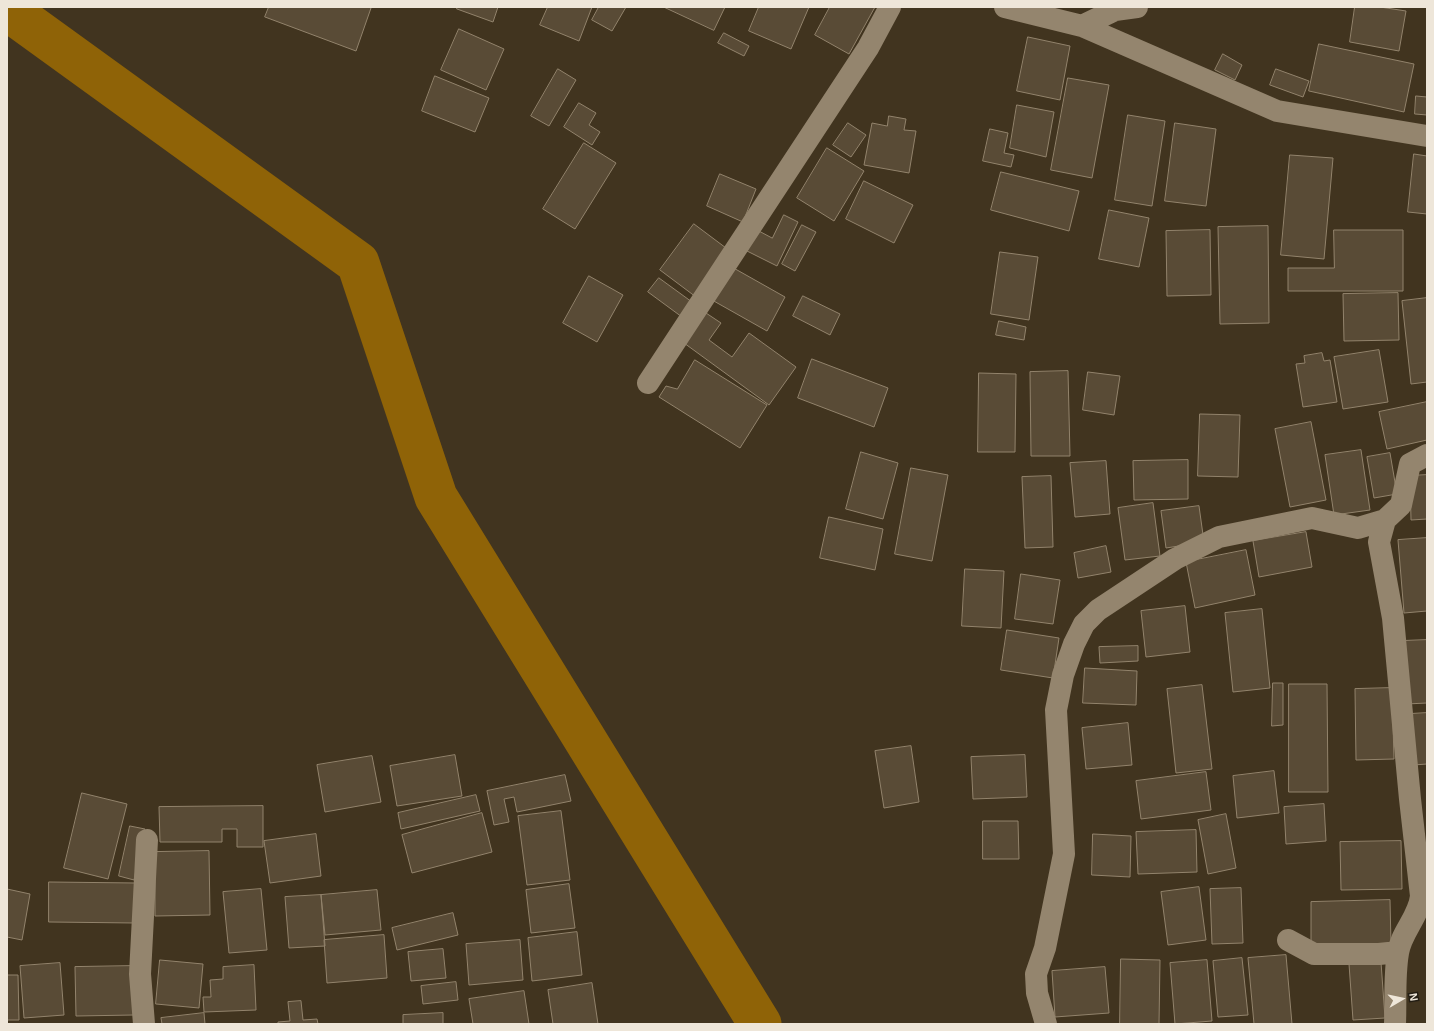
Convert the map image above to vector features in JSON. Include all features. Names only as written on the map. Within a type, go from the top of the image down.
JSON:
[{"type":"street","points":[[648,383],[868,48],[890,7]]},
{"type":"street","points":[[1082,26],[1115,10],[1137,7]]},
{"type":"street","points":[[1014,8],[1082,26],[1277,110],[1427,136]]},
{"type":"street","points":[[1046,1024],[1037,993],[1036,974],[1045,948],[1064,854],[1056,710],[1064,675],[1074,644],[1084,624],[1098,610],[1175,559],[1219,538],[1312,518],[1358,528],[1385,520],[1401,505],[1410,464],[1427,455]]},
{"type":"street","points":[[1385,520],[1379,542],[1394,618],[1411,813],[1421,896],[1420,907],[1409,925],[1398,952],[1395,1024]]},
{"type":"street","points":[[144,1024],[140,974],[147,840]]},
{"type":"street","points":[[1288,940],[1314,954],[1378,954],[1398,952]]},
{"type":"building","points":[[269,7],[371,8],[356,51],[265,17]]},
{"type":"building","points":[[457,7],[498,7],[493,22],[457,9]]},
{"type":"building","points":[[548,7],[592,7],[579,41],[540,25]]},
{"type":"building","points":[[599,7],[626,7],[612,31],[592,20]]},
{"type":"building","points":[[664,7],[725,7],[714,30]]},
{"type":"building","points":[[759,7],[809,7],[791,49],[749,31]]},
{"type":"building","points":[[830,7],[875,7],[849,54],[815,35]]},
{"type":"building","points":[[1355,7],[1380,7],[1406,11],[1399,51],[1350,42]]},
{"type":"building","points":[[459,29],[504,49],[486,90],[441,70]]},
{"type":"building","points":[[724,33],[749,46],[744,56],[718,43]]},
{"type":"building","points":[[1028,37],[1070,46],[1060,100],[1017,91]]},
{"type":"building","points":[[1319,44],[1414,64],[1404,112],[1309,91]]},
{"type":"building","points":[[1223,54],[1242,65],[1235,80],[1215,70]]},
{"type":"building","points":[[558,69],[576,80],[549,126],[531,116]]},
{"type":"building","points":[[1276,69],[1309,81],[1303,97],[1270,85]]},
{"type":"building","points":[[435,76],[489,98],[475,132],[422,111]]},
{"type":"building","points":[[1068,78],[1109,85],[1092,178],[1051,170]]},
{"type":"building","points":[[1416,96],[1427,97],[1427,115],[1415,114]]},
{"type":"building","points":[[579,103],[596,113],[589,125],[600,132],[592,145],[564,127]]},
{"type":"building","points":[[1017,105],[1054,112],[1046,157],[1010,148]]},
{"type":"building","points":[[1128,115],[1165,121],[1152,206],[1115,200]]},
{"type":"building","points":[[889,116],[906,119],[904,130],[916,131],[909,173],[864,165],[872,123],[887,126]]},
{"type":"building","points":[[848,123],[866,135],[851,157],[833,145]]},
{"type":"building","points":[[1175,123],[1216,129],[1206,206],[1165,201]]},
{"type":"building","points":[[990,129],[1008,133],[1004,153],[1014,155],[1011,167],[983,161]]},
{"type":"building","points":[[584,143],[616,163],[575,229],[543,209]]},
{"type":"building","points":[[827,148],[864,171],[834,221],[797,198]]},
{"type":"building","points":[[1414,154],[1427,156],[1427,214],[1408,212]]},
{"type":"building","points":[[1290,155],[1333,158],[1324,259],[1281,255]]},
{"type":"building","points":[[1001,172],[1079,191],[1069,231],[991,210]]},
{"type":"building","points":[[720,174],[756,189],[743,222],[707,206]]},
{"type":"building","points":[[864,181],[913,205],[894,243],[846,219]]},
{"type":"building","points":[[1109,210],[1149,218],[1139,267],[1099,259]]},
{"type":"building","points":[[784,215],[798,222],[777,266],[747,251],[757,230],[772,238]]},
{"type":"building","points":[[694,224],[730,251],[696,297],[660,270]]},
{"type":"building","points":[[802,225],[816,232],[795,271],[782,264]]},
{"type":"building","points":[[1268,226],[1269,323],[1220,324],[1218,227]]},
{"type":"building","points":[[1210,230],[1211,295],[1167,296],[1166,231]]},
{"type":"building","points":[[1334,230],[1403,230],[1403,291],[1288,291],[1288,268],[1334,268]]},
{"type":"building","points":[[1000,252],[1038,257],[1029,320],[991,314]]},
{"type":"building","points":[[730,266],[785,297],[767,331],[712,300]]},
{"type":"building","points":[[589,276],[623,295],[597,342],[563,323]]},
{"type":"building","points":[[659,278],[692,302],[682,317],[648,292]]},
{"type":"building","points":[[1398,293],[1399,340],[1344,341],[1343,294]]},
{"type":"building","points":[[803,296],[840,314],[830,335],[793,316]]},
{"type":"building","points":[[1427,298],[1427,382],[1411,384],[1402,301]]},
{"type":"building","points":[[706,313],[721,323],[709,340],[732,357],[749,333],[796,367],[769,405],[684,343]]},
{"type":"building","points":[[999,321],[1026,327],[1024,340],[996,335]]},
{"type":"building","points":[[1379,350],[1388,402],[1343,409],[1334,357]]},
{"type":"building","points":[[1322,353],[1324,361],[1330,360],[1337,402],[1303,407],[1296,364],[1305,363],[1304,356]]},
{"type":"building","points":[[812,359],[888,388],[874,427],[798,398]]},
{"type":"building","points":[[695,360],[767,405],[740,448],[659,397],[666,386],[677,389]]},
{"type":"building","points":[[1068,371],[1070,456],[1031,456],[1030,372]]},
{"type":"building","points":[[1088,372],[1120,376],[1114,415],[1083,410]]},
{"type":"building","points":[[979,373],[1016,374],[1015,452],[978,452]]},
{"type":"building","points":[[1427,402],[1427,440],[1387,449],[1379,412]]},
{"type":"building","points":[[1200,414],[1240,415],[1238,477],[1198,476]]},
{"type":"building","points":[[1311,422],[1326,500],[1290,507],[1275,429]]},
{"type":"building","points":[[1361,450],[1370,510],[1334,515],[1325,455]]},
{"type":"building","points":[[861,452],[898,463],[883,519],[846,509]]},
{"type":"building","points":[[1390,453],[1397,494],[1374,498],[1367,457]]},
{"type":"building","points":[[1188,460],[1188,499],[1134,500],[1133,461]]},
{"type":"building","points":[[1106,461],[1110,514],[1075,517],[1070,463]]},
{"type":"building","points":[[911,468],[948,475],[932,561],[895,554]]},
{"type":"building","points":[[1427,475],[1427,519],[1411,520],[1410,476]]},
{"type":"building","points":[[1051,476],[1053,547],[1025,548],[1022,477]]},
{"type":"building","points":[[1153,503],[1160,556],[1125,560],[1118,508]]},
{"type":"building","points":[[1199,506],[1204,542],[1166,548],[1161,511]]},
{"type":"building","points":[[829,517],[883,529],[875,570],[820,558]]},
{"type":"building","points":[[1306,532],[1312,567],[1259,577],[1253,541]]},
{"type":"building","points":[[1427,538],[1427,611],[1404,613],[1398,540]]},
{"type":"building","points":[[1106,546],[1111,572],[1078,578],[1074,553]]},
{"type":"building","points":[[1246,550],[1255,595],[1195,608],[1186,562]]},
{"type":"building","points":[[965,569],[1004,571],[1001,628],[962,626]]},
{"type":"building","points":[[1021,574],[1060,580],[1053,624],[1015,619]]},
{"type":"building","points":[[1185,606],[1190,652],[1146,657],[1141,611]]},
{"type":"building","points":[[1262,609],[1270,688],[1233,692],[1225,613]]},
{"type":"building","points":[[1007,630],[1059,638],[1053,678],[1001,670]]},
{"type":"building","points":[[1427,640],[1427,703],[1406,704],[1402,641]]},
{"type":"building","points":[[1138,646],[1138,661],[1100,663],[1099,647]]},
{"type":"building","points":[[1085,668],[1137,671],[1136,705],[1083,703]]},
{"type":"building","points":[[1273,683],[1283,683],[1283,725],[1272,726]]},
{"type":"building","points":[[1289,684],[1327,684],[1328,792],[1289,792]]},
{"type":"building","points":[[1202,685],[1212,769],[1176,773],[1167,689]]},
{"type":"building","points":[[1392,688],[1394,759],[1356,760],[1355,689]]},
{"type":"building","points":[[1427,713],[1427,764],[1413,765],[1410,714]]},
{"type":"building","points":[[1128,723],[1132,765],[1086,769],[1082,728]]},
{"type":"building","points":[[911,746],[919,802],[884,808],[875,751]]},
{"type":"building","points":[[455,755],[462,796],[397,806],[390,766]]},
{"type":"building","points":[[1025,755],[1027,797],[973,799],[971,757]]},
{"type":"building","points":[[372,756],[381,802],[325,812],[317,765]]},
{"type":"building","points":[[1274,771],[1279,813],[1237,818],[1233,776]]},
{"type":"building","points":[[1206,772],[1211,810],[1141,819],[1136,781]]},
{"type":"building","points":[[565,775],[571,801],[517,812],[514,797],[504,799],[509,822],[494,825],[487,791]]},
{"type":"building","points":[[82,793],[127,804],[108,879],[64,868]]},
{"type":"building","points":[[476,795],[480,811],[401,829],[398,813]]},
{"type":"building","points":[[1324,804],[1326,841],[1286,844],[1284,807]]},
{"type":"building","points":[[263,806],[263,847],[237,847],[237,829],[222,829],[222,842],[160,842],[159,807]]},
{"type":"building","points":[[561,811],[570,880],[527,885],[518,816]]},
{"type":"building","points":[[482,813],[492,852],[412,873],[402,835]]},
{"type":"building","points":[[1226,814],[1236,868],[1208,874],[1198,820]]},
{"type":"building","points":[[983,821],[1018,821],[1019,859],[983,859]]},
{"type":"building","points":[[130,826],[145,829],[134,880],[119,876]]},
{"type":"building","points":[[1196,830],[1197,872],[1138,874],[1136,832]]},
{"type":"building","points":[[316,834],[321,876],[270,883],[264,841]]},
{"type":"building","points":[[1093,834],[1131,836],[1130,877],[1092,875]]},
{"type":"building","points":[[1401,841],[1402,889],[1341,890],[1340,842]]},
{"type":"building","points":[[209,851],[210,915],[155,916],[155,852]]},
{"type":"building","points":[[49,882],[136,883],[135,923],[49,922]]},
{"type":"building","points":[[569,884],[575,928],[531,933],[526,890]]},
{"type":"building","points":[[1199,887],[1206,940],[1168,945],[1161,892]]},
{"type":"building","points":[[1241,888],[1243,943],[1212,944],[1210,889]]},
{"type":"building","points":[[7,889],[30,894],[22,940],[7,937]]},
{"type":"building","points":[[261,889],[267,950],[229,953],[223,892]]},
{"type":"building","points":[[377,890],[381,930],[325,935],[321,895]]},
{"type":"building","points":[[321,895],[325,946],[289,948],[285,897]]},
{"type":"building","points":[[1390,900],[1391,944],[1311,946],[1311,902]]},
{"type":"building","points":[[453,913],[458,935],[397,950],[392,928]]},
{"type":"building","points":[[577,932],[582,975],[532,981],[528,938]]},
{"type":"building","points":[[384,935],[387,978],[327,983],[324,940]]},
{"type":"building","points":[[520,940],[523,980],[469,985],[466,944]]},
{"type":"building","points":[[443,949],[446,978],[411,981],[408,952]]},
{"type":"building","points":[[1286,955],[1292,1024],[1254,1024],[1248,958]]},
{"type":"building","points":[[1242,958],[1248,1015],[1218,1017],[1213,961]]},
{"type":"building","points":[[1121,959],[1160,960],[1159,1024],[1120,1024]]},
{"type":"building","points":[[160,960],[203,964],[199,1008],[156,1004]]},
{"type":"building","points":[[1207,960],[1212,1021],[1175,1024],[1170,963]]},
{"type":"building","points":[[1381,962],[1385,1018],[1353,1020],[1349,964]]},
{"type":"building","points":[[60,963],[64,1015],[24,1018],[20,966]]},
{"type":"building","points":[[254,965],[256,1010],[204,1012],[203,997],[211,997],[210,980],[223,979],[223,967]]},
{"type":"building","points":[[133,966],[134,1015],[76,1016],[75,967]]},
{"type":"building","points":[[1105,967],[1109,1013],[1055,1017],[1052,971]]},
{"type":"building","points":[[7,975],[18,975],[19,1020],[7,1020]]},
{"type":"building","points":[[456,982],[458,1000],[423,1004],[421,986]]},
{"type":"building","points":[[592,983],[598,1024],[553,1024],[548,990]]},
{"type":"building","points":[[524,991],[529,1024],[473,1024],[469,999]]},
{"type":"building","points":[[301,1001],[303,1020],[317,1019],[318,1024],[278,1024],[278,1022],[290,1021],[288,1002]]},
{"type":"building","points":[[204,1013],[205,1024],[162,1024],[161,1018]]},
{"type":"building","points":[[443,1013],[443,1024],[403,1024],[403,1015]]},
{"type":"waterway","points":[[7,9],[358,263],[436,497],[760,1024]]}]
